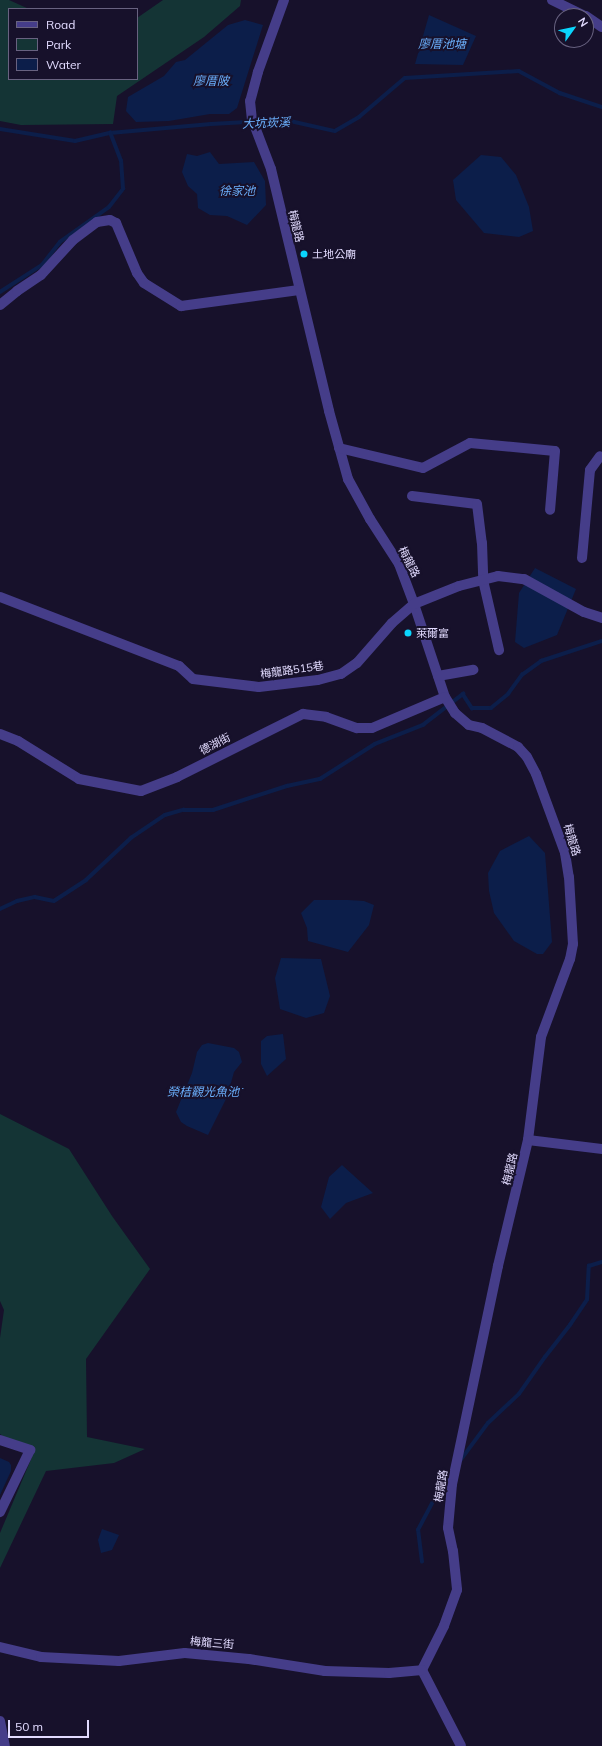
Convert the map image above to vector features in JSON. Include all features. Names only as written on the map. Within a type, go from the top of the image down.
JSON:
[{"type":"street","name":"梅龍路","points":[[284,0],[258,72],[250,101],[252,119],[271,169],[299,290],[348,479],[370,519],[399,564],[445,697],[454,710],[469,725],[482,728],[518,747],[527,757],[536,774],[565,853],[574,944],[570,959],[541,1037],[528,1140],[498,1266],[453,1480],[448,1528],[453,1551],[457,1590],[444,1626],[422,1670]]},
{"type":"street","points":[[552,0],[569,8]]},
{"type":"street","points":[[0,305],[17,290],[41,275],[73,240],[97,222],[110,220],[116,223],[137,273],[144,283],[181,306],[299,290]]},
{"type":"street","points":[[339,448],[423,468],[470,443],[555,451],[550,510]]},
{"type":"street","points":[[582,558],[590,470],[600,456]]},
{"type":"street","points":[[412,496],[476,504],[482,543],[484,580],[499,650]]},
{"type":"street","name":"梅龍路515巷","points":[[0,596],[179,666],[193,679],[259,687],[318,680],[341,674],[357,663],[392,623],[414,604],[459,586],[498,576],[524,579],[584,612],[602,618]]},
{"type":"street","points":[[438,676],[473,670]]},
{"type":"street","name":"德湖街","points":[[0,734],[18,741],[79,779],[114,787],[141,791],[177,777],[303,714],[326,717],[357,728],[372,728],[445,697]]},
{"type":"street","points":[[528,1140],[602,1150]]},
{"type":"street","points":[[0,1440],[30,1450],[0,1512]]},
{"type":"street","name":"梅龍三街","points":[[0,1647],[41,1657],[119,1661],[185,1653],[249,1659],[325,1671],[390,1673],[422,1670]]},
{"type":"street","points":[[422,1670],[461,1746]]},
{"type":"street","points":[[0,1721],[4,1746]]},
{"type":"green space","points":[[0,0],[9,0],[27,8],[8,8],[8,80],[138,80],[138,17],[163,0],[241,0],[240,6],[204,37],[117,96],[113,124],[21,125],[0,121]]},
{"type":"green space","points":[[0,1114],[69,1149],[112,1216],[150,1269],[86,1359],[87,1437],[145,1449],[114,1463],[46,1471],[0,1568],[0,1533],[32,1457],[0,1434],[0,1338],[4,1310],[0,1301]]},
{"type":"water","name":"廖厝池塘","points":[[429,15],[476,36],[463,65],[415,64]]},
{"type":"water","name":"廖厝陂","points":[[245,20],[263,25],[237,108],[229,114],[210,114],[169,121],[136,122],[126,111],[128,97],[164,76],[176,62],[185,60],[228,25]]},
{"type":"water","name":"徐家池","points":[[210,152],[219,164],[254,162],[265,181],[266,205],[247,225],[227,216],[210,215],[198,208],[197,194],[188,186],[182,172],[187,154],[197,156]]},
{"type":"water","points":[[481,155],[501,157],[516,175],[529,207],[533,231],[519,237],[484,233],[456,200],[453,180]]},
{"type":"water","points":[[535,568],[576,589],[557,635],[524,648],[515,642],[519,593]]},
{"type":"water","points":[[529,836],[545,853],[552,942],[543,954],[537,954],[514,941],[494,913],[489,891],[488,873],[500,851]]},
{"type":"water","points":[[314,900],[364,901],[374,905],[369,925],[348,952],[308,941],[307,928],[301,913]]},
{"type":"water","points":[[281,958],[321,959],[330,996],[324,1013],[306,1018],[280,1009],[275,978]]},
{"type":"water","points":[[283,1034],[286,1059],[267,1076],[261,1064],[261,1041],[267,1036]]},
{"type":"water","name":"榮桔觀光魚池˙","points":[[208,1043],[234,1048],[239,1052],[242,1062],[234,1072],[227,1097],[208,1135],[181,1122],[176,1112],[192,1073],[197,1052],[202,1045]]},
{"type":"water","points":[[342,1165],[373,1193],[346,1203],[330,1219],[321,1207],[329,1177]]},
{"type":"water","points":[[0,1458],[9,1462],[11,1465],[11,1471],[0,1495]]},
{"type":"water","points":[[102,1529],[119,1535],[112,1550],[101,1553],[98,1540]]},
{"type":"waterway","name":"大坑崁溪","points":[[0,129],[75,141],[110,133],[211,124],[286,120],[335,131],[359,117],[405,78],[519,71],[560,93],[602,107]]},
{"type":"waterway","points":[[0,292],[42,265],[60,242],[109,207],[123,189],[121,161],[110,133]]},
{"type":"waterway","points":[[0,909],[17,901],[35,897],[54,901],[86,880],[131,838],[165,815],[183,810],[213,810],[287,786],[320,779],[375,744],[423,725],[463,694],[472,708],[491,708],[508,694],[522,675],[541,661],[602,641]]},
{"type":"waterway","points":[[460,1461],[488,1423],[519,1394],[570,1325],[587,1300],[589,1266],[602,1262]]},
{"type":"waterway","points":[[422,1562],[418,1530],[437,1494],[451,1474]]},
{"type":"place","name":"土地公廟","points":[[304,254]]},
{"type":"place","name":"萊爾富","points":[[408,633]]}]
